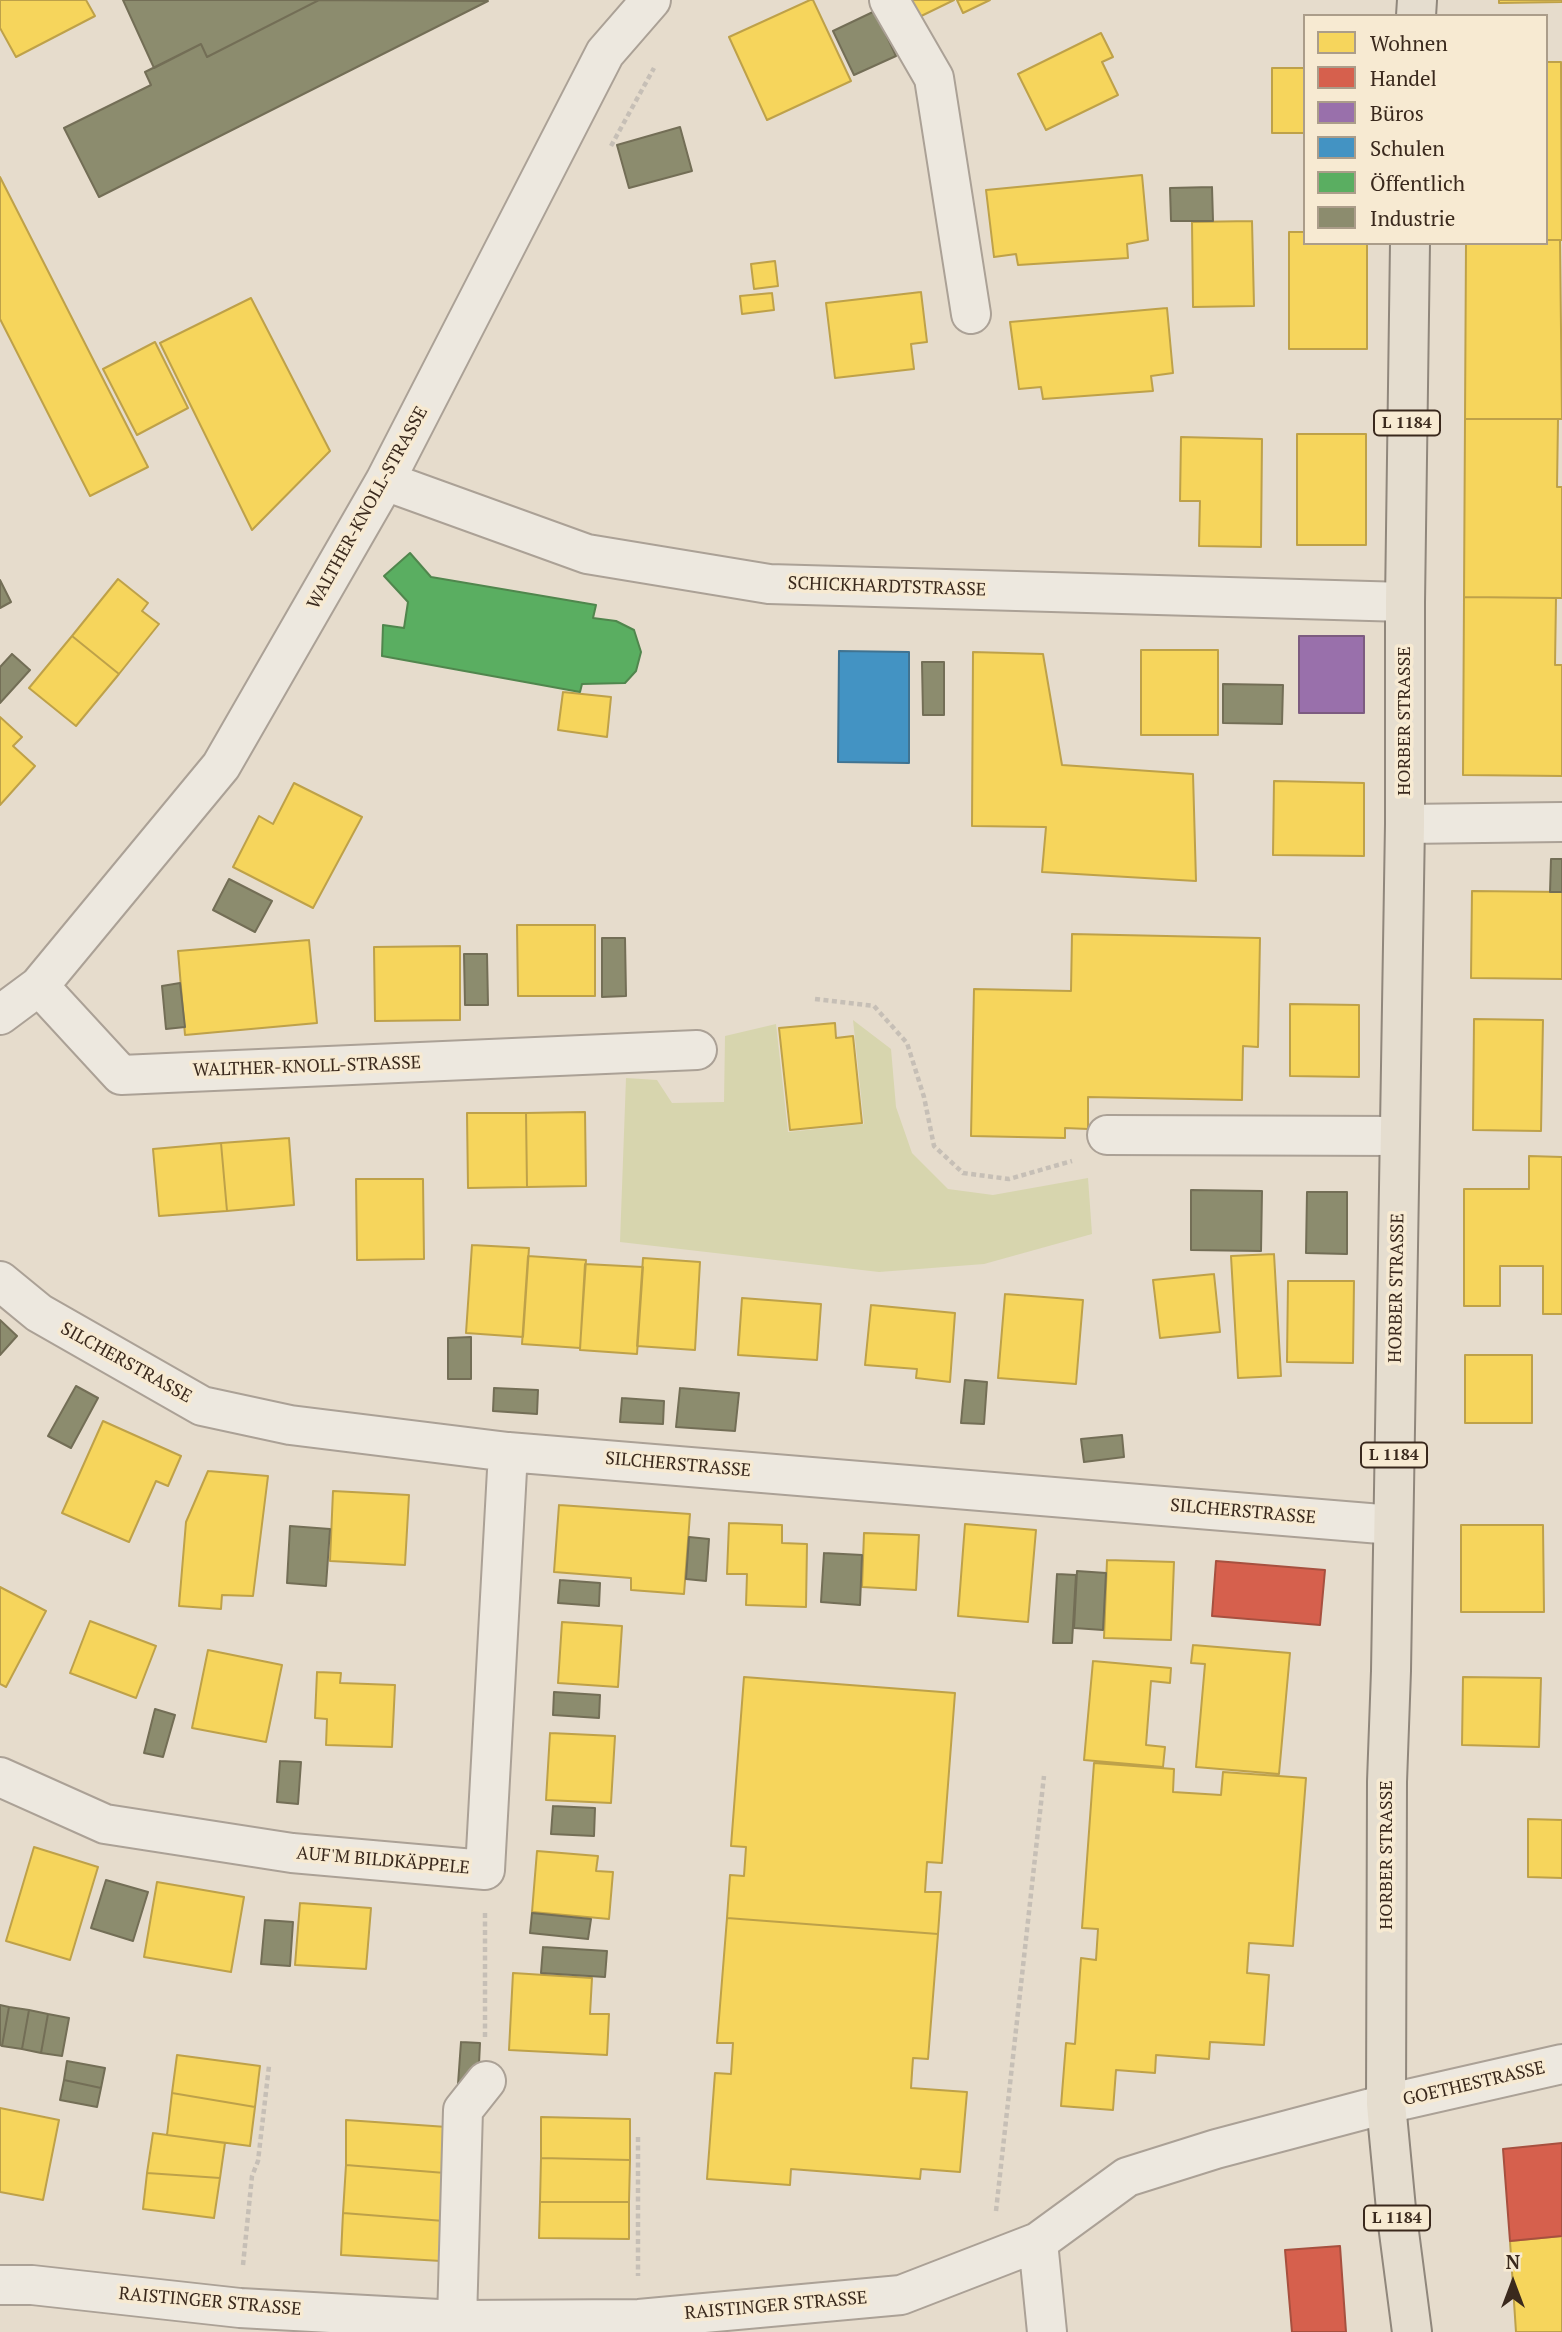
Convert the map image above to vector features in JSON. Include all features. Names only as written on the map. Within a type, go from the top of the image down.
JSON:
[{"type":"main road","name":"HORBER STRASSE","points":[[1410,245],[1405,824],[1387,1782],[1387,2104],[1396,2209],[1412,2332]]},
{"type":"street","name":"WALTHER-KNOLL-STRASSE","points":[[0,1015],[39,986],[221,766],[386,481],[606,53],[651,0]]},
{"type":"street","points":[[889,0],[934,78],[971,314]]},
{"type":"street","name":"SCHICKHARDTSTRASSE","points":[[386,481],[587,554],[768,584],[1405,602]]},
{"type":"street","points":[[1405,824],[1562,822]]},
{"type":"street","name":"WALTHER-KNOLL-STRASSE","points":[[39,986],[121,1075],[697,1050]]},
{"type":"street","points":[[1107,1135],[1399,1136]]},
{"type":"street","name":"SILCHERSTRASSE","points":[[0,1281],[39,1313],[202,1406],[290,1425],[508,1451],[1393,1525]]},
{"type":"street","name":"AUF'M BILDKÄPPELE","points":[[0,1777],[105,1824],[292,1853],[485,1870],[508,1451]]},
{"type":"street","name":"GOETHESTRASSE","points":[[1387,2104],[1562,2064]]},
{"type":"street","points":[[457,2320],[463,2110],[486,2081]]},
{"type":"street","name":"RAISTINGER STRASSE","points":[[0,2285],[32,2285],[240,2308],[457,2320],[639,2319],[901,2295],[1038,2242],[1126,2178],[1216,2148],[1387,2104]]},
{"type":"street","points":[[1038,2242],[1047,2332]]},
{"type":"path","points":[[815,999],[874,1006],[907,1043],[934,1146],[964,1173],[1009,1179],[1082,1158],[1107,1135]]},
{"type":"path","points":[[990,2260],[1044,1776]]},
{"type":"path","points":[[485,1870],[486,2081]]},
{"type":"path","points":[[240,2308],[252,2176],[258,2161],[269,2066]]},
{"type":"path","points":[[638,2137],[639,2319]]},
{"type":"shaded area","points":[[853,1020],[891,1049],[896,1107],[912,1153],[948,1189],[993,1195],[1088,1178],[1092,1234],[984,1264],[879,1272],[620,1242],[626,1078],[657,1080],[672,1103],[724,1102],[725,1036],[776,1024],[788,1132],[864,1124]]},
{"type":"building: Wohnen","points":[[0,0],[86,0],[95,16],[16,57],[0,28]]},
{"type":"building: Wohnen","points":[[813,0],[851,81],[767,120],[729,37]]},
{"type":"building: Wohnen","points":[[903,0],[954,0],[913,20]]},
{"type":"building: Wohnen","points":[[957,0],[990,0],[963,13]]},
{"type":"building: Wohnen","points":[[1499,0],[1562,0],[1562,2],[1499,3]]},
{"type":"building: Wohnen","points":[[1101,33],[1113,57],[1102,62],[1118,95],[1046,130],[1018,74]]},
{"type":"building: Wohnen","points":[[1548,62],[1561,62],[1562,240],[1548,240]]},
{"type":"building: Wohnen","points":[[1272,68],[1303,68],[1303,133],[1272,133]]},
{"type":"building: Wohnen","points":[[1142,175],[1148,240],[1127,244],[1128,258],[1018,265],[1016,254],[994,257],[986,190]]},
{"type":"building: Wohnen","points":[[0,177],[148,467],[90,496],[0,319]]},
{"type":"building: Wohnen","points":[[1252,221],[1254,306],[1193,307],[1192,222]]},
{"type":"building: Wohnen","points":[[1289,232],[1303,232],[1303,245],[1367,245],[1367,349],[1289,349]]},
{"type":"building: Wohnen","points":[[1548,240],[1560,240],[1562,419],[1465,419],[1466,245],[1548,245]]},
{"type":"building: Wohnen","points":[[775,261],[778,286],[754,289],[751,264]]},
{"type":"building: Wohnen","points":[[921,292],[927,342],[911,344],[914,369],[835,378],[826,303]]},
{"type":"building: Wohnen","points":[[772,293],[774,310],[742,314],[740,296]]},
{"type":"building: Wohnen","points":[[251,298],[330,451],[252,530],[160,343]]},
{"type":"building: Wohnen","points":[[1167,308],[1173,373],[1151,376],[1153,391],[1043,399],[1041,387],[1019,389],[1010,322]]},
{"type":"building: Wohnen","points":[[155,342],[188,408],[137,435],[103,369]]},
{"type":"building: Wohnen","points":[[1465,419],[1558,419],[1557,487],[1562,487],[1562,598],[1464,597]]},
{"type":"building: Wohnen","points":[[1297,434],[1366,434],[1366,545],[1297,545]]},
{"type":"building: Wohnen","points":[[1181,437],[1262,439],[1261,547],[1199,546],[1200,501],[1180,501]]},
{"type":"building: Wohnen","points":[[118,579],[148,603],[142,611],[159,624],[119,674],[72,636]]},
{"type":"building: Wohnen","points":[[1464,597],[1556,598],[1555,665],[1562,665],[1562,776],[1463,775]]},
{"type":"building: Wohnen","points":[[72,636],[119,674],[76,726],[29,688]]},
{"type":"building: Wohnen","points":[[1141,650],[1218,650],[1218,735],[1141,735]]},
{"type":"building: Wohnen","points":[[973,652],[1043,654],[1062,765],[1193,774],[1196,881],[1042,872],[1046,827],[972,826]]},
{"type":"building: Wohnen","points":[[563,692],[611,697],[607,737],[558,730]]},
{"type":"building: Wohnen","points":[[0,717],[22,737],[13,746],[35,766],[0,805]]},
{"type":"building: Wohnen","points":[[1274,781],[1364,783],[1364,856],[1273,855]]},
{"type":"building: Wohnen","points":[[294,783],[362,817],[313,908],[233,867],[259,816],[273,824]]},
{"type":"building: Wohnen","points":[[1472,891],[1562,892],[1562,979],[1471,978]]},
{"type":"building: Wohnen","points":[[517,925],[595,925],[595,996],[518,996]]},
{"type":"building: Wohnen","points":[[1072,934],[1260,938],[1258,1047],[1243,1046],[1242,1100],[1088,1097],[1088,1129],[1065,1128],[1065,1138],[971,1136],[974,989],[1071,991]]},
{"type":"building: Wohnen","points":[[309,940],[317,1023],[185,1035],[178,951]]},
{"type":"building: Wohnen","points":[[460,946],[460,1020],[375,1021],[374,947]]},
{"type":"building: Wohnen","points":[[1290,1004],[1359,1005],[1359,1077],[1290,1076]]},
{"type":"building: Wohnen","points":[[1474,1019],[1543,1020],[1541,1131],[1473,1130]]},
{"type":"building: Wohnen","points":[[835,1023],[836,1038],[853,1036],[862,1123],[790,1130],[779,1028]]},
{"type":"building: Wohnen","points":[[585,1112],[586,1186],[527,1187],[526,1113]]},
{"type":"building: Wohnen","points":[[467,1113],[526,1113],[527,1187],[468,1188]]},
{"type":"building: Wohnen","points":[[289,1138],[294,1205],[227,1211],[221,1143]]},
{"type":"building: Wohnen","points":[[221,1143],[227,1211],[159,1216],[153,1149]]},
{"type":"building: Wohnen","points":[[1529,1156],[1562,1157],[1562,1314],[1543,1314],[1543,1266],[1500,1266],[1500,1306],[1464,1306],[1464,1189],[1529,1189]]},
{"type":"building: Wohnen","points":[[356,1179],[423,1179],[424,1259],[357,1260]]},
{"type":"building: Wohnen","points":[[472,1245],[529,1248],[523,1337],[466,1333]]},
{"type":"building: Wohnen","points":[[1274,1254],[1281,1376],[1238,1378],[1231,1256]]},
{"type":"building: Wohnen","points":[[528,1256],[586,1260],[580,1348],[522,1344]]},
{"type":"building: Wohnen","points":[[643,1258],[700,1262],[695,1350],[637,1346]]},
{"type":"building: Wohnen","points":[[585,1264],[643,1267],[637,1354],[580,1350]]},
{"type":"building: Wohnen","points":[[1214,1274],[1220,1332],[1160,1338],[1153,1280]]},
{"type":"building: Wohnen","points":[[1288,1281],[1354,1281],[1353,1363],[1287,1362]]},
{"type":"building: Wohnen","points":[[1005,1294],[1083,1300],[1076,1384],[998,1378]]},
{"type":"building: Wohnen","points":[[742,1298],[821,1304],[817,1360],[738,1355]]},
{"type":"building: Wohnen","points":[[871,1305],[955,1313],[950,1382],[916,1378],[917,1369],[865,1365]]},
{"type":"building: Wohnen","points":[[1465,1355],[1532,1355],[1532,1423],[1465,1423]]},
{"type":"building: Wohnen","points":[[103,1421],[181,1456],[168,1486],[156,1481],[129,1542],[62,1513]]},
{"type":"building: Wohnen","points":[[208,1471],[268,1476],[253,1596],[222,1595],[221,1609],[179,1606],[186,1522]]},
{"type":"building: Wohnen","points":[[333,1491],[409,1495],[405,1565],[330,1561]]},
{"type":"building: Wohnen","points":[[559,1505],[690,1514],[684,1594],[631,1590],[631,1578],[554,1572]]},
{"type":"building: Wohnen","points":[[729,1523],[782,1525],[782,1543],[807,1544],[806,1607],[746,1605],[747,1574],[727,1574]]},
{"type":"building: Wohnen","points":[[965,1524],[1036,1530],[1028,1622],[958,1616]]},
{"type":"building: Wohnen","points":[[1461,1525],[1543,1525],[1544,1612],[1461,1612]]},
{"type":"building: Wohnen","points":[[864,1533],[919,1535],[916,1590],[862,1587]]},
{"type":"building: Wohnen","points":[[1107,1560],[1174,1562],[1171,1640],[1104,1638]]},
{"type":"building: Wohnen","points":[[0,1587],[46,1611],[6,1687],[0,1684]]},
{"type":"building: Wohnen","points":[[90,1621],[156,1646],[136,1698],[70,1673]]},
{"type":"building: Wohnen","points":[[562,1622],[622,1626],[618,1687],[558,1683]]},
{"type":"building: Wohnen","points":[[1193,1645],[1290,1653],[1279,1774],[1196,1767],[1205,1664],[1191,1663]]},
{"type":"building: Wohnen","points":[[208,1650],[282,1665],[266,1742],[192,1728]]},
{"type":"building: Wohnen","points":[[1093,1661],[1171,1668],[1170,1683],[1151,1681],[1146,1745],[1165,1747],[1163,1767],[1084,1760]]},
{"type":"building: Wohnen","points":[[317,1672],[341,1673],[340,1683],[395,1685],[392,1747],[326,1745],[327,1719],[315,1718]]},
{"type":"building: Wohnen","points":[[744,1677],[955,1693],[942,1863],[927,1862],[925,1892],[941,1892],[938,1934],[727,1918],[730,1875],[744,1876],[746,1847],[731,1846]]},
{"type":"building: Wohnen","points":[[1463,1677],[1541,1678],[1539,1747],[1462,1745]]},
{"type":"building: Wohnen","points":[[550,1733],[615,1736],[611,1803],[546,1800]]},
{"type":"building: Wohnen","points":[[1094,1763],[1174,1769],[1173,1792],[1221,1795],[1223,1772],[1306,1778],[1293,1946],[1249,1943],[1247,1973],[1269,1975],[1264,2045],[1210,2042],[1209,2059],[1156,2055],[1155,2073],[1116,2070],[1113,2110],[1061,2106],[1066,2043],[1075,2044],[1081,1958],[1096,1960],[1098,1929],[1082,1928]]},
{"type":"building: Wohnen","points":[[1528,1819],[1562,1820],[1562,1878],[1528,1877]]},
{"type":"building: Wohnen","points":[[34,1847],[98,1867],[70,1960],[6,1941]]},
{"type":"building: Wohnen","points":[[537,1851],[598,1856],[596,1871],[613,1872],[609,1919],[532,1912]]},
{"type":"building: Wohnen","points":[[157,1882],[244,1897],[231,1972],[144,1957]]},
{"type":"building: Wohnen","points":[[300,1903],[371,1908],[366,1969],[295,1965]]},
{"type":"building: Wohnen","points":[[727,1918],[938,1934],[928,2059],[913,2058],[911,2088],[967,2092],[960,2172],[921,2169],[920,2179],[791,2169],[790,2185],[707,2179],[715,2073],[731,2074],[733,2043],[717,2043]]},
{"type":"building: Wohnen","points":[[513,1973],[592,1978],[590,2014],[609,2014],[607,2055],[509,2050]]},
{"type":"building: Wohnen","points":[[177,2055],[260,2066],[255,2107],[172,2093]]},
{"type":"building: Wohnen","points":[[172,2093],[255,2107],[250,2146],[167,2135]]},
{"type":"building: Wohnen","points":[[0,2108],[59,2120],[43,2200],[0,2192]]},
{"type":"building: Wohnen","points":[[541,2117],[630,2119],[630,2160],[541,2158]]},
{"type":"building: Wohnen","points":[[346,2120],[447,2127],[445,2173],[346,2165]]},
{"type":"building: Wohnen","points":[[153,2133],[225,2143],[220,2178],[147,2173]]},
{"type":"building: Wohnen","points":[[541,2158],[630,2160],[629,2202],[540,2202]]},
{"type":"building: Wohnen","points":[[346,2165],[445,2173],[444,2221],[343,2213]]},
{"type":"building: Wohnen","points":[[147,2173],[220,2178],[214,2218],[143,2209]]},
{"type":"building: Wohnen","points":[[540,2202],[629,2202],[629,2239],[539,2238]]},
{"type":"building: Wohnen","points":[[343,2213],[444,2221],[441,2261],[341,2255]]},
{"type":"building: Wohnen","points":[[1562,2236],[1562,2332],[1516,2332],[1510,2241]]},
{"type":"building: Handel","points":[[1216,1561],[1325,1570],[1320,1625],[1212,1616]]},
{"type":"building: Handel","points":[[1562,2143],[1562,2236],[1510,2241],[1503,2149]]},
{"type":"building: Handel","points":[[1340,2246],[1346,2332],[1292,2332],[1285,2250]]},
{"type":"building: Büros","points":[[1299,636],[1364,636],[1364,713],[1299,713]]},
{"type":"building: Schulen","points":[[839,651],[909,652],[909,763],[838,762]]},
{"type":"building: Öffentlich","points":[[410,553],[431,577],[596,605],[593,618],[616,621],[634,630],[641,652],[636,671],[625,683],[582,684],[580,692],[382,656],[383,625],[404,628],[408,602],[384,576]]},
{"type":"building: Industrie","points":[[123,0],[319,0],[207,57],[201,44],[154,68]]},
{"type":"building: Industrie","points":[[319,0],[488,1],[99,197],[64,128],[151,85],[145,72],[201,44],[207,57]]},
{"type":"building: Industrie","points":[[875,11],[896,56],[854,75],[833,31]]},
{"type":"building: Industrie","points":[[680,127],[692,171],[629,188],[617,145]]},
{"type":"building: Industrie","points":[[1212,187],[1213,221],[1171,221],[1170,188]]},
{"type":"building: Industrie","points":[[0,580],[11,602],[0,608]]},
{"type":"building: Industrie","points":[[12,654],[30,670],[0,703],[0,667]]},
{"type":"building: Industrie","points":[[922,662],[944,662],[944,715],[923,715]]},
{"type":"building: Industrie","points":[[1223,684],[1283,685],[1282,724],[1223,723]]},
{"type":"building: Industrie","points":[[1551,859],[1562,859],[1562,892],[1550,892]]},
{"type":"building: Industrie","points":[[229,879],[272,901],[255,932],[213,910]]},
{"type":"building: Industrie","points":[[602,938],[625,938],[626,996],[602,997]]},
{"type":"building: Industrie","points":[[464,954],[487,954],[488,1005],[465,1005]]},
{"type":"building: Industrie","points":[[180,983],[185,1027],[166,1029],[162,986]]},
{"type":"building: Industrie","points":[[1191,1190],[1262,1191],[1261,1251],[1191,1250]]},
{"type":"building: Industrie","points":[[1307,1192],[1347,1192],[1347,1254],[1306,1253]]},
{"type":"building: Industrie","points":[[0,1320],[17,1336],[0,1355]]},
{"type":"building: Industrie","points":[[471,1337],[471,1379],[448,1379],[448,1338]]},
{"type":"building: Industrie","points":[[965,1380],[987,1382],[984,1424],[961,1423]]},
{"type":"building: Industrie","points":[[76,1386],[98,1398],[71,1448],[48,1436]]},
{"type":"building: Industrie","points":[[494,1388],[538,1390],[537,1414],[493,1411]]},
{"type":"building: Industrie","points":[[680,1388],[739,1393],[735,1431],[676,1427]]},
{"type":"building: Industrie","points":[[622,1398],[664,1401],[663,1424],[620,1422]]},
{"type":"building: Industrie","points":[[1122,1435],[1124,1457],[1084,1462],[1081,1439]]},
{"type":"building: Industrie","points":[[290,1526],[330,1529],[326,1586],[287,1583]]},
{"type":"building: Industrie","points":[[689,1537],[709,1539],[706,1581],[686,1579]]},
{"type":"building: Industrie","points":[[824,1553],[862,1555],[860,1605],[821,1602]]},
{"type":"building: Industrie","points":[[1077,1571],[1106,1573],[1103,1630],[1074,1628]]},
{"type":"building: Industrie","points":[[1057,1574],[1076,1575],[1072,1643],[1053,1643]]},
{"type":"building: Industrie","points":[[560,1580],[600,1583],[599,1606],[558,1603]]},
{"type":"building: Industrie","points":[[554,1692],[600,1695],[599,1718],[553,1715]]},
{"type":"building: Industrie","points":[[155,1709],[175,1715],[163,1757],[144,1753]]},
{"type":"building: Industrie","points":[[280,1761],[301,1762],[298,1804],[277,1802]]},
{"type":"building: Industrie","points":[[553,1806],[595,1808],[594,1836],[551,1834]]},
{"type":"building: Industrie","points":[[106,1880],[148,1892],[133,1941],[91,1928]]},
{"type":"building: Industrie","points":[[532,1913],[591,1919],[588,1939],[530,1933]]},
{"type":"building: Industrie","points":[[265,1920],[293,1922],[290,1966],[261,1964]]},
{"type":"building: Industrie","points":[[543,1947],[607,1951],[605,1977],[541,1973]]},
{"type":"building: Industrie","points":[[0,2005],[9,2007],[2,2046],[0,2045]]},
{"type":"building: Industrie","points":[[9,2007],[29,2010],[22,2049],[2,2046]]},
{"type":"building: Industrie","points":[[29,2010],[48,2014],[41,2053],[22,2049]]},
{"type":"building: Industrie","points":[[48,2014],[69,2018],[62,2056],[41,2053]]},
{"type":"building: Industrie","points":[[461,2042],[480,2043],[478,2085],[458,2084]]},
{"type":"building: Industrie","points":[[67,2061],[105,2068],[101,2088],[64,2080]]},
{"type":"building: Industrie","points":[[64,2080],[101,2088],[97,2107],[60,2100]]}]
